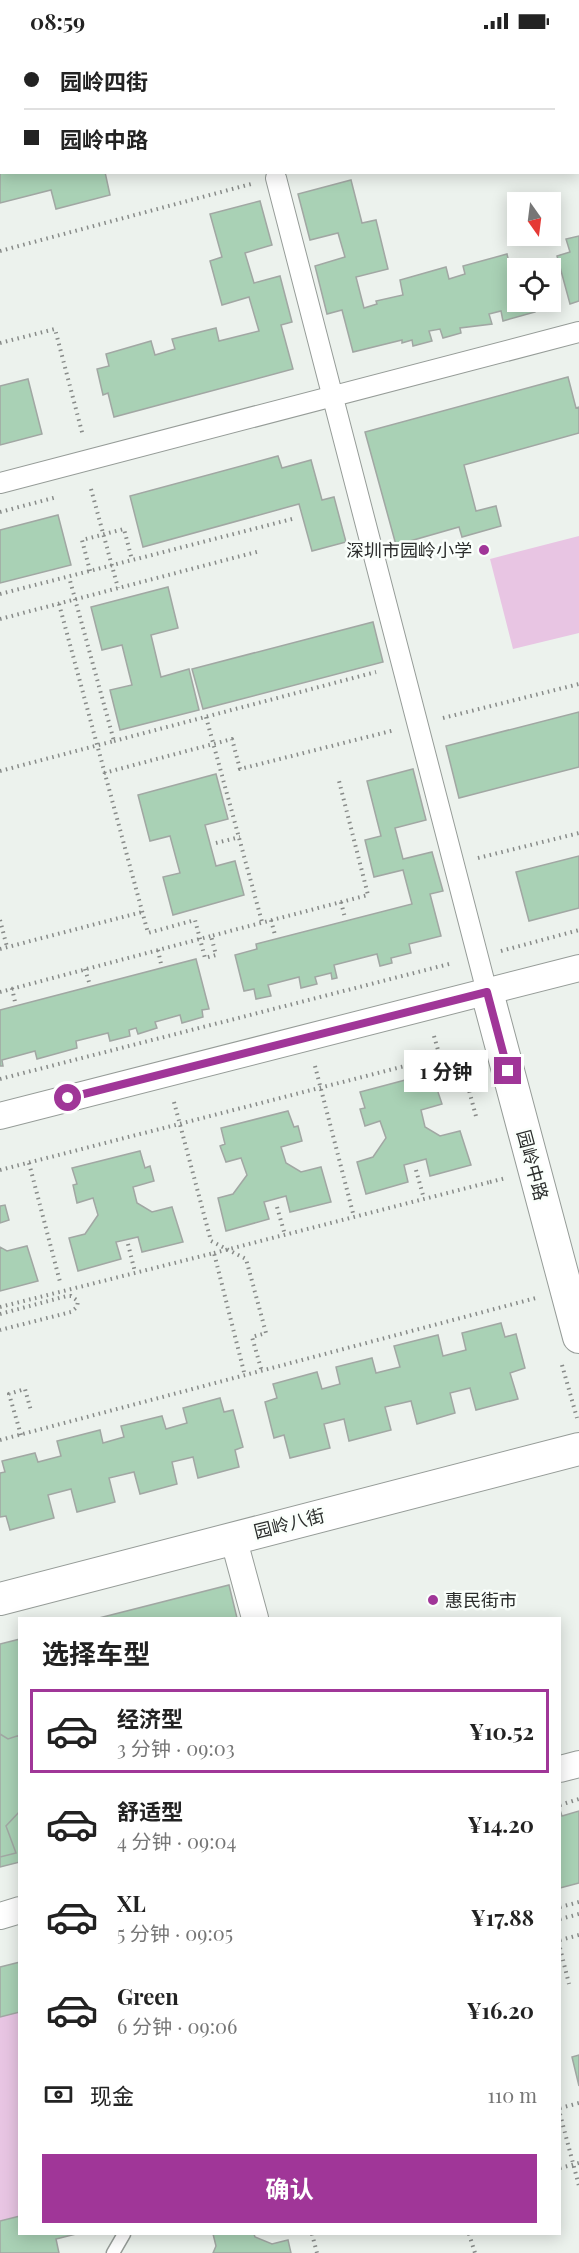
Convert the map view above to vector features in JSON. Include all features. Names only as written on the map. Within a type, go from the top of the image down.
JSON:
[{"type":"street","points":[[276,178],[487,992]]},
{"type":"street","points":[[0,483],[579,332]]},
{"type":"street","points":[[0,1116],[579,968]]},
{"type":"street","name":"园岭中路","points":[[487,992],[579,1337]]},
{"type":"street","name":"园岭八街","points":[[0,1599],[579,1449]]},
{"type":"street","points":[[233,1538],[255,1617]]},
{"type":"street","points":[[561,1769],[579,1764]]},
{"type":"street","points":[[0,1916],[18,1911]]},
{"type":"lane","points":[[113,2253],[123,2235]]},
{"type":"path","points":[[0,251],[276,178]]},
{"type":"path","points":[[0,343],[55,329],[89,459]]},
{"type":"path","points":[[91,489],[118,588]]},
{"type":"path","points":[[0,594],[296,518]]},
{"type":"path","points":[[90,571],[82,540],[103,534],[124,529],[132,560]]},
{"type":"path","points":[[0,619],[260,551]]},
{"type":"path","points":[[69,576],[114,741]]},
{"type":"path","points":[[59,604],[148,933],[195,920],[205,958],[216,955],[211,936]]},
{"type":"path","points":[[0,771],[376,672]]},
{"type":"path","points":[[104,773],[232,739],[240,769],[579,684]]},
{"type":"path","points":[[207,717],[262,922]]},
{"type":"path","points":[[0,992],[368,896],[338,777]]},
{"type":"path","points":[[454,864],[579,833]]},
{"type":"path","points":[[216,843],[240,837]]},
{"type":"path","points":[[341,902],[345,918]]},
{"type":"path","points":[[0,949],[142,912]]},
{"type":"path","points":[[0,920],[7,947]]},
{"type":"path","points":[[271,920],[275,935]]},
{"type":"path","points":[[0,1079],[579,930]]},
{"type":"path","points":[[158,950],[161,964]]},
{"type":"path","points":[[86,969],[88,982]]},
{"type":"path","points":[[12,988],[15,1002]]},
{"type":"path","points":[[434,1036],[440,1057]]},
{"type":"path","points":[[0,1170],[440,1057],[463,1068],[477,1120]]},
{"type":"path","points":[[315,1066],[354,1217]]},
{"type":"path","points":[[174,1102],[211,1241],[246,1260],[266,1333],[252,1337],[262,1372]]},
{"type":"path","points":[[29,1162],[60,1282]]},
{"type":"path","points":[[416,1170],[424,1199]]},
{"type":"path","points":[[0,1307],[512,1176]]},
{"type":"path","points":[[277,1207],[285,1234]]},
{"type":"path","points":[[128,1244],[135,1272]]},
{"type":"path","points":[[214,1253],[245,1376]]},
{"type":"path","points":[[0,1314],[68,1296],[78,1301],[77,1308],[71,1312],[0,1330]]},
{"type":"path","points":[[0,1440],[544,1296]]},
{"type":"path","points":[[21,1435],[9,1394],[25,1389],[31,1411]]},
{"type":"path","points":[[561,1804],[579,1799]]},
{"type":"path","points":[[561,1907],[579,1902]]},
{"type":"path","points":[[561,1919],[579,1914]]},
{"type":"path","points":[[561,1940],[579,1935]]},
{"type":"path","points":[[561,1952],[569,1984]]},
{"type":"path","points":[[561,2108],[579,2103]]},
{"type":"path","points":[[561,2118],[579,2186]]},
{"type":"path","points":[[561,2168],[579,2163]]},
{"type":"path","points":[[312,2235],[317,2253]]},
{"type":"path","points":[[470,2235],[475,2253]]},
{"type":"shaded area","points":[[579,536],[579,633],[513,649],[490,559]]},
{"type":"shaded area","points":[[18,2012],[18,2216],[0,2221],[0,2017]]},
{"type":"building","points":[[0,174],[105,174],[110,195],[56,209],[51,190],[0,203]]},
{"type":"building","points":[[351,180],[362,223],[376,220],[388,269],[356,277],[364,308],[377,304],[376,301],[403,295],[400,280],[446,267],[449,279],[465,274],[463,266],[507,254],[507,312],[535,312],[503,321],[501,311],[489,314],[492,324],[460,328],[461,333],[443,338],[440,329],[429,331],[432,341],[413,346],[412,340],[402,343],[402,340],[353,352],[342,310],[327,314],[315,266],[345,257],[338,233],[310,240],[298,194]]},
{"type":"building","points":[[260,201],[272,245],[245,253],[254,283],[280,276],[292,322],[281,325],[293,369],[114,417],[108,393],[103,395],[97,369],[109,366],[106,354],[151,341],[155,355],[175,349],[172,339],[216,328],[219,341],[259,331],[249,297],[222,305],[210,261],[222,257],[210,214]]},
{"type":"building","points":[[579,236],[579,301],[570,304],[561,271],[561,258],[557,256],[570,252],[566,239]]},
{"type":"building","points":[[568,377],[576,408],[579,407],[579,433],[464,465],[476,511],[496,506],[501,526],[462,537],[459,527],[396,545],[365,432]]},
{"type":"building","points":[[28,379],[42,434],[0,445],[0,386]]},
{"type":"building","points":[[278,456],[282,468],[311,460],[322,500],[334,497],[346,542],[312,551],[299,504],[143,547],[130,496]]},
{"type":"building","points":[[58,515],[71,565],[0,583],[0,530]]},
{"type":"building","points":[[168,587],[178,628],[151,635],[161,677],[189,669],[199,710],[120,730],[110,690],[132,685],[122,645],[102,650],[91,607]]},
{"type":"building","points":[[373,622],[383,662],[203,709],[192,669]]},
{"type":"building","points":[[579,712],[579,767],[459,798],[446,746]]},
{"type":"building","points":[[413,769],[426,820],[395,828],[403,859],[432,852],[443,891],[430,894],[441,936],[409,944],[411,953],[391,958],[392,963],[380,966],[377,954],[334,965],[337,978],[332,979],[331,973],[315,977],[317,984],[301,988],[299,977],[268,985],[271,996],[256,999],[254,989],[244,991],[235,955],[257,949],[256,944],[412,904],[403,870],[374,877],[365,840],[381,836],[367,781]]},
{"type":"building","points":[[216,774],[228,819],[205,825],[216,866],[235,861],[244,895],[173,915],[163,877],[180,873],[170,836],[150,841],[138,795]]},
{"type":"building","points":[[579,856],[579,908],[529,921],[516,872]]},
{"type":"building","points":[[196,959],[209,1009],[202,1010],[203,1017],[182,1023],[180,1015],[155,1022],[157,1028],[138,1034],[136,1028],[129,1030],[130,1036],[110,1041],[108,1033],[76,1041],[77,1048],[37,1059],[35,1051],[2,1060],[3,1066],[0,1066],[0,1010]]},
{"type":"building","points":[[428,1074],[433,1091],[437,1089],[442,1104],[421,1110],[425,1127],[440,1136],[460,1131],[471,1165],[430,1176],[426,1159],[404,1165],[408,1182],[366,1194],[357,1162],[373,1157],[386,1138],[380,1121],[365,1126],[360,1109],[365,1108],[360,1092]]},
{"type":"building","points":[[288,1111],[294,1127],[298,1126],[302,1141],[281,1147],[286,1163],[301,1172],[321,1167],[331,1202],[290,1212],[286,1196],[264,1202],[269,1219],[226,1231],[218,1198],[233,1194],[247,1175],[241,1158],[226,1162],[220,1146],[225,1144],[221,1128]]},
{"type":"building","points":[[140,1151],[145,1168],[150,1166],[154,1181],[133,1187],[137,1203],[152,1212],[172,1207],[183,1242],[142,1252],[138,1237],[116,1242],[121,1259],[78,1271],[69,1238],[85,1234],[98,1215],[93,1198],[77,1203],[73,1185],[77,1184],[72,1168]]},
{"type":"building","points":[[5,1205],[9,1220],[0,1223],[0,1206]]},
{"type":"building","points":[[27,1246],[38,1281],[0,1291],[0,1247],[7,1251]]},
{"type":"building","points":[[501,1323],[505,1337],[516,1334],[525,1368],[510,1373],[518,1399],[476,1410],[470,1388],[450,1393],[455,1413],[417,1424],[411,1401],[385,1407],[391,1430],[349,1441],[344,1419],[324,1424],[330,1448],[290,1458],[284,1435],[274,1438],[265,1402],[277,1398],[273,1384],[317,1372],[322,1389],[340,1384],[336,1367],[372,1358],[376,1373],[400,1367],[394,1346],[438,1335],[443,1356],[466,1350],[462,1333]]},
{"type":"building","points":[[220,1398],[224,1412],[233,1410],[243,1447],[235,1450],[239,1467],[198,1478],[193,1457],[172,1462],[177,1484],[140,1494],[134,1472],[109,1478],[115,1502],[77,1512],[71,1489],[48,1495],[54,1518],[10,1530],[6,1516],[0,1517],[0,1473],[5,1472],[2,1461],[35,1453],[38,1462],[61,1456],[57,1441],[100,1430],[103,1443],[124,1437],[121,1426],[162,1416],[166,1429],[187,1423],[183,1408]]},
{"type":"building","points":[[229,1585],[237,1617],[103,1617]]},
{"type":"building","points":[[18,1640],[18,1862],[0,1867],[0,1644]]},
{"type":"building","points":[[0,1734],[8,1739],[18,1736],[18,1813],[6,1826],[16,1853],[0,1857]]},
{"type":"building","points":[[579,1811],[579,1883],[561,1888],[561,1813],[562,1816]]},
{"type":"building","points":[[18,1962],[18,2012],[0,2017],[0,1967]]},
{"type":"building","points":[[579,2055],[579,2086],[572,2057]]},
{"type":"building","points":[[18,2216],[18,2235],[72,2235],[56,2239],[59,2253],[0,2253],[0,2221]]},
{"type":"building","points":[[213,2235],[254,2235],[272,2244],[288,2240],[291,2253],[213,2253],[216,2246]]},
{"type":"place","name":"深圳市园岭小学","points":[[484,550]]},
{"type":"place","name":"惠民街市","points":[[433,1600]]},
{"type":"route","points":[[68,1098],[487,992],[508,1071]]}]
